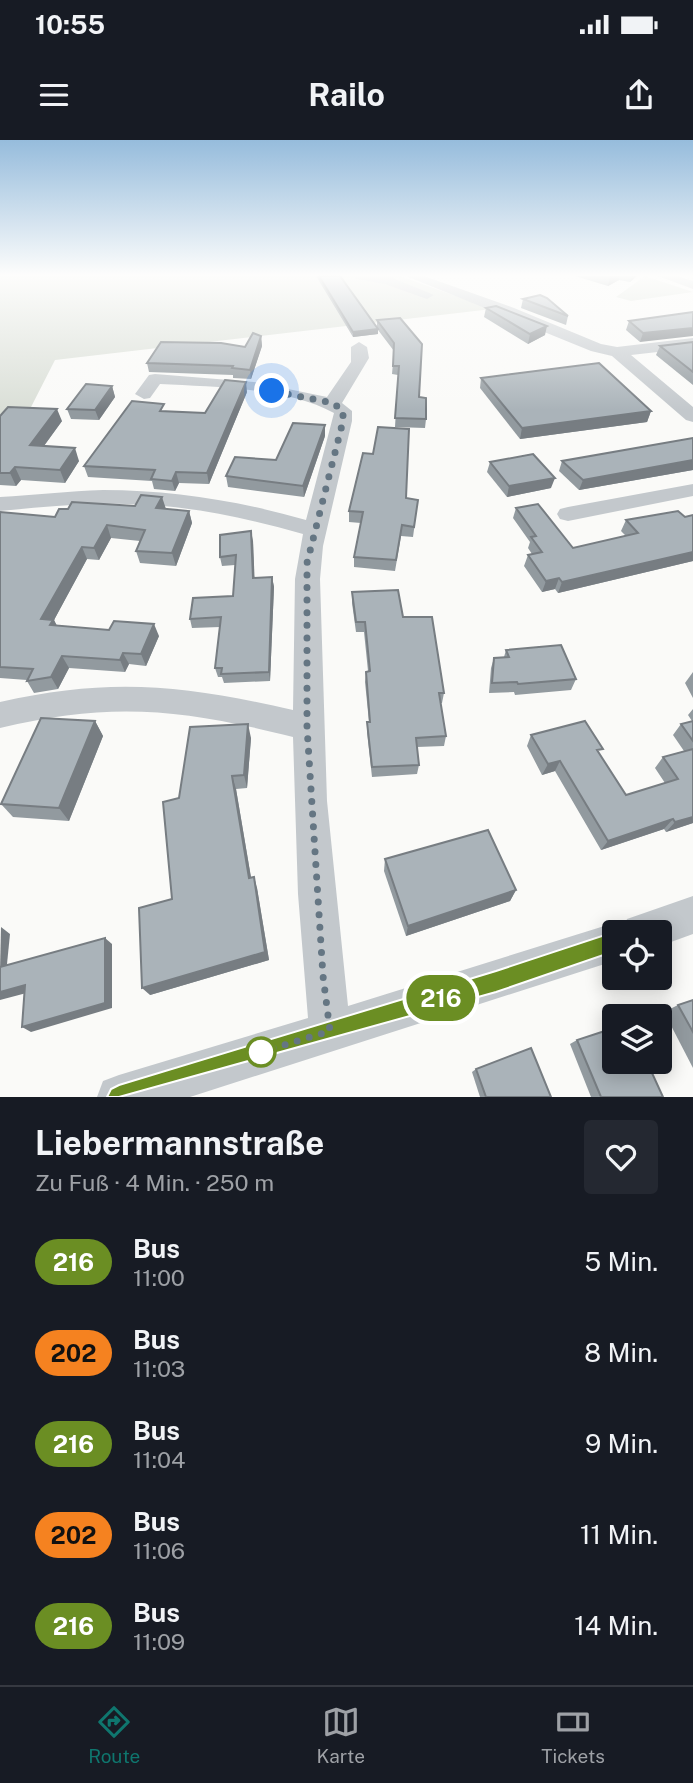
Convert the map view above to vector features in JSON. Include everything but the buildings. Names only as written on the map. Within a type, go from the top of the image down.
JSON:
[{"type":"street","points":[[530,321],[597,348],[617,352],[693,343]]},
{"type":"street","points":[[333,403],[344,380],[360,363],[362,355],[359,347]]},
{"type":"street","points":[[617,352],[693,416]]},
{"type":"street","points":[[144,394],[155,379],[206,382],[294,394],[333,403],[343,411],[343,421],[307,563],[307,727],[323,976],[330,1031]]},
{"type":"street","points":[[568,514],[693,490]]},
{"type":"street","points":[[0,504],[102,497],[169,500],[265,514],[315,530]]},
{"type":"street","points":[[0,715],[89,700],[130,697],[205,705],[307,727]]},
{"type":"street","points":[[672,922],[693,915]]},
{"type":"street","points":[[119,1097],[602,946]]},
{"type":"shaded area","points":[[0,321],[392,321],[55,360],[29,411],[0,414]]},
{"type":"bus line","name":"216","points":[[119,1097],[602,946]]},
{"type":"route","points":[[261,1052],[330,1031],[323,976],[307,727],[307,563],[343,421],[343,411],[333,403],[272,391]]}]
